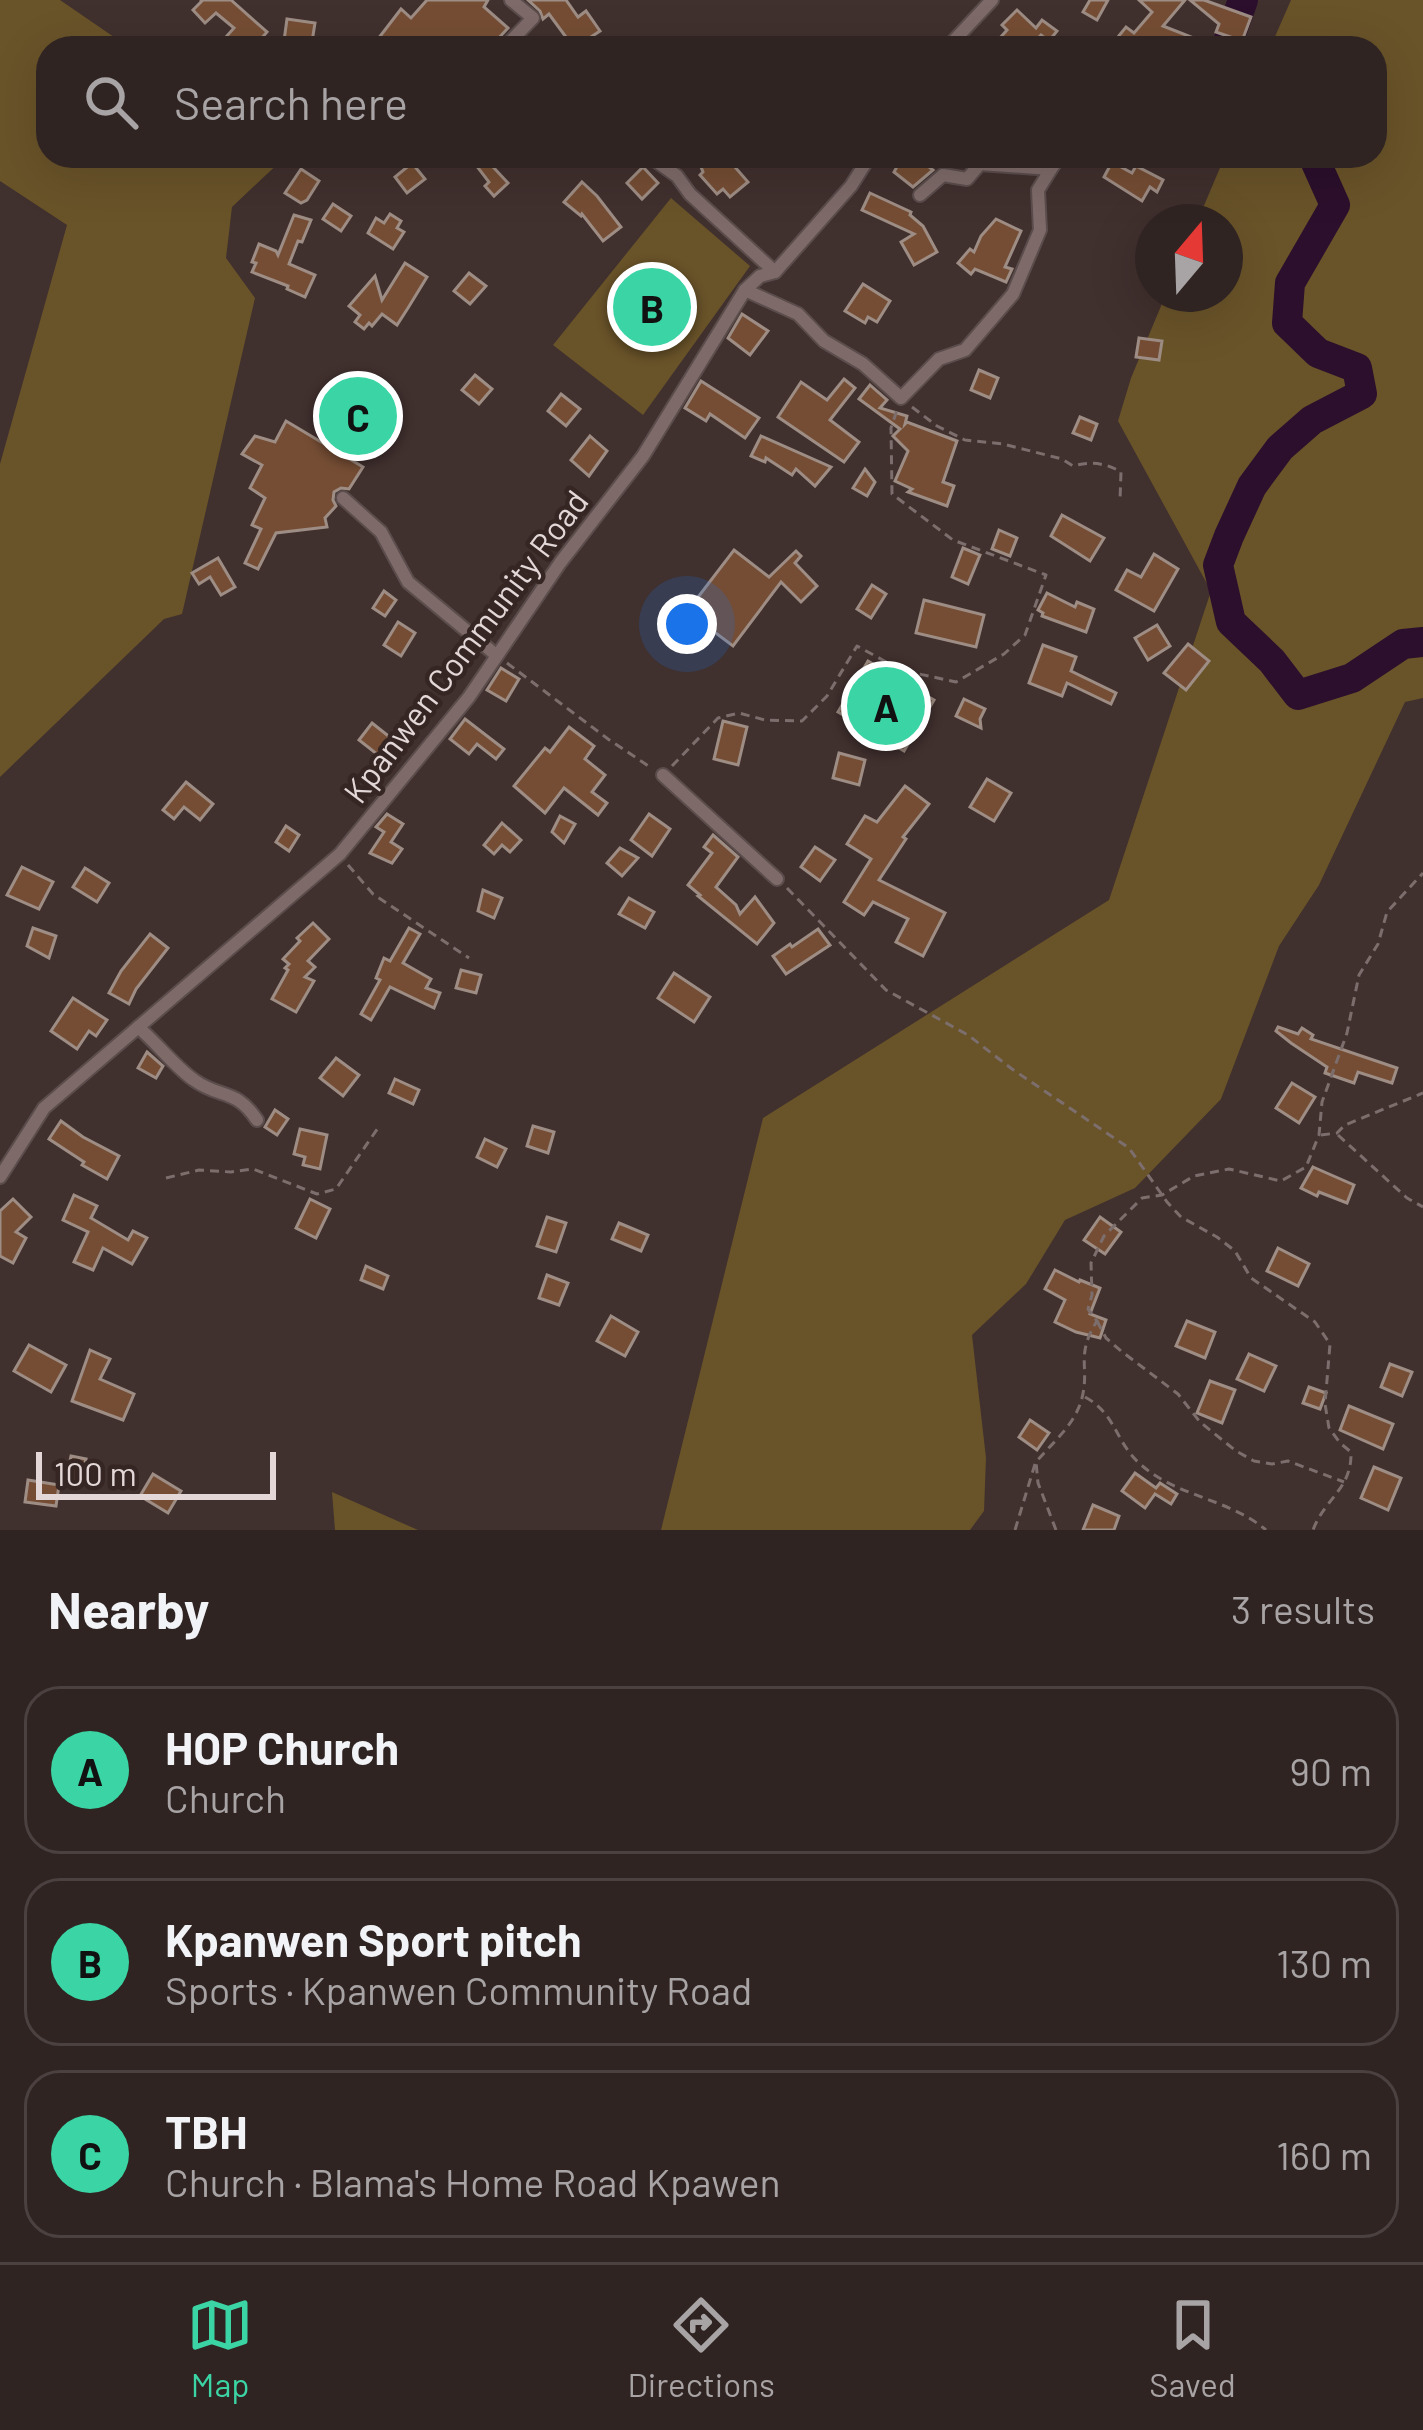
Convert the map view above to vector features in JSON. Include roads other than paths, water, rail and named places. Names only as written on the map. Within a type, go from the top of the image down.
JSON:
[{"type":"street","points":[[511,0],[533,18],[516,36]]},
{"type":"street","points":[[958,36],[992,0]]},
{"type":"street","points":[[666,168],[775,272]]},
{"type":"street","name":"Kpanwen Community Road","points":[[0,1177],[44,1108],[340,854],[469,697],[560,563],[644,456],[746,290],[760,275],[775,272],[862,168]]},
{"type":"street","points":[[920,195],[943,175],[967,179],[977,168]]},
{"type":"street","points":[[746,290],[798,314],[824,341],[862,364],[901,398],[939,359],[965,350],[1013,294],[1040,230],[1038,190],[1052,169],[1038,168]]},
{"type":"street","points":[[343,497],[381,532],[409,582],[496,655]]},
{"type":"street","points":[[663,775],[777,878]]},
{"type":"street","points":[[138,1027],[192,1079],[228,1093],[248,1106],[257,1120]]},
{"type":"waterway","points":[[1230,36],[1243,0]]},
{"type":"waterway","points":[[1318,168],[1335,205],[1290,283],[1287,323],[1318,353],[1357,368],[1362,394],[1312,420],[1280,448],[1252,486],[1218,565],[1231,622],[1272,661],[1298,695],[1352,678],[1403,644],[1423,642]]},
{"type":"place","name":"Kpanwen Sport pitch","points":[[652,307]]},
{"type":"place","name":"TBH","points":[[358,416]]},
{"type":"place","name":"HOP Church","points":[[886,706]]}]
